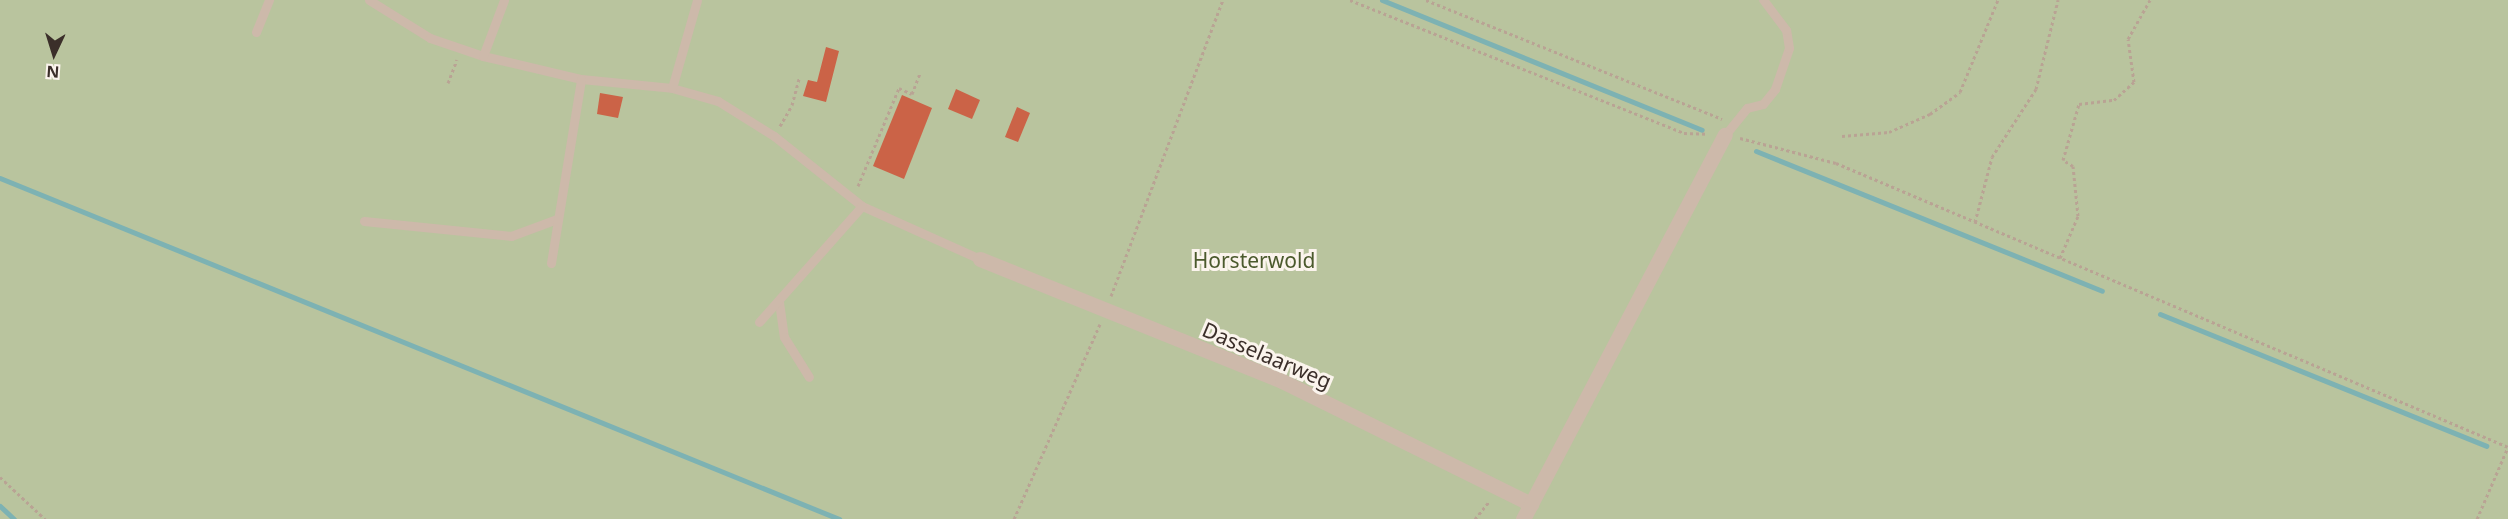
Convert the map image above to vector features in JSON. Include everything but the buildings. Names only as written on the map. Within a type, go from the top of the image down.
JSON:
[{"type":"street","points":[[1523,519],[1729,128]]},
{"type":"street","name":"Dasselaarweg","points":[[980,259],[1105,313],[1282,381],[1531,504]]},
{"type":"lane","points":[[256,32],[269,0]]},
{"type":"lane","points":[[369,0],[430,38],[483,56],[581,79],[672,88],[718,101],[774,136],[862,206],[980,259]]},
{"type":"lane","points":[[483,56],[504,0]]},
{"type":"lane","points":[[672,88],[698,0]]},
{"type":"lane","points":[[1729,128],[1747,108],[1763,104],[1775,89],[1789,48],[1786,30],[1763,0]]},
{"type":"lane","points":[[551,263],[581,79]]},
{"type":"lane","points":[[759,322],[862,206]]},
{"type":"lane","points":[[364,221],[511,236],[557,219]]},
{"type":"lane","points":[[779,302],[784,337],[809,377]]},
{"type":"path","points":[[1014,519],[1105,313],[1223,0]]},
{"type":"path","points":[[1350,0],[1684,133],[1729,128]]},
{"type":"path","points":[[1426,0],[1729,128],[1836,163],[2508,447],[2477,519]]},
{"type":"path","points":[[1842,136],[1889,132],[1930,114],[1960,92],[1998,0]]},
{"type":"path","points":[[1975,222],[1992,157],[2036,89],[2058,0]]},
{"type":"path","points":[[2060,258],[2078,216],[2073,166],[2063,160],[2079,104],[2114,100],[2133,82],[2128,39],[2150,0]]},
{"type":"path","points":[[448,83],[461,49]]},
{"type":"path","points":[[852,198],[899,88],[912,94],[920,74]]},
{"type":"path","points":[[774,136],[792,105],[799,78]]},
{"type":"path","points":[[0,477],[45,519]]},
{"type":"path","points":[[1475,519],[1500,489]]},
{"type":"green space","name":"Horsterwold","points":[[0,0],[2508,0],[2508,519],[0,519]]},
{"type":"waterway","points":[[1382,0],[1702,130]]},
{"type":"waterway","points":[[1756,151],[2102,291]]},
{"type":"waterway","points":[[0,178],[839,519]]},
{"type":"waterway","points":[[2160,314],[2486,446]]},
{"type":"waterway","points":[[0,506],[14,519]]}]
